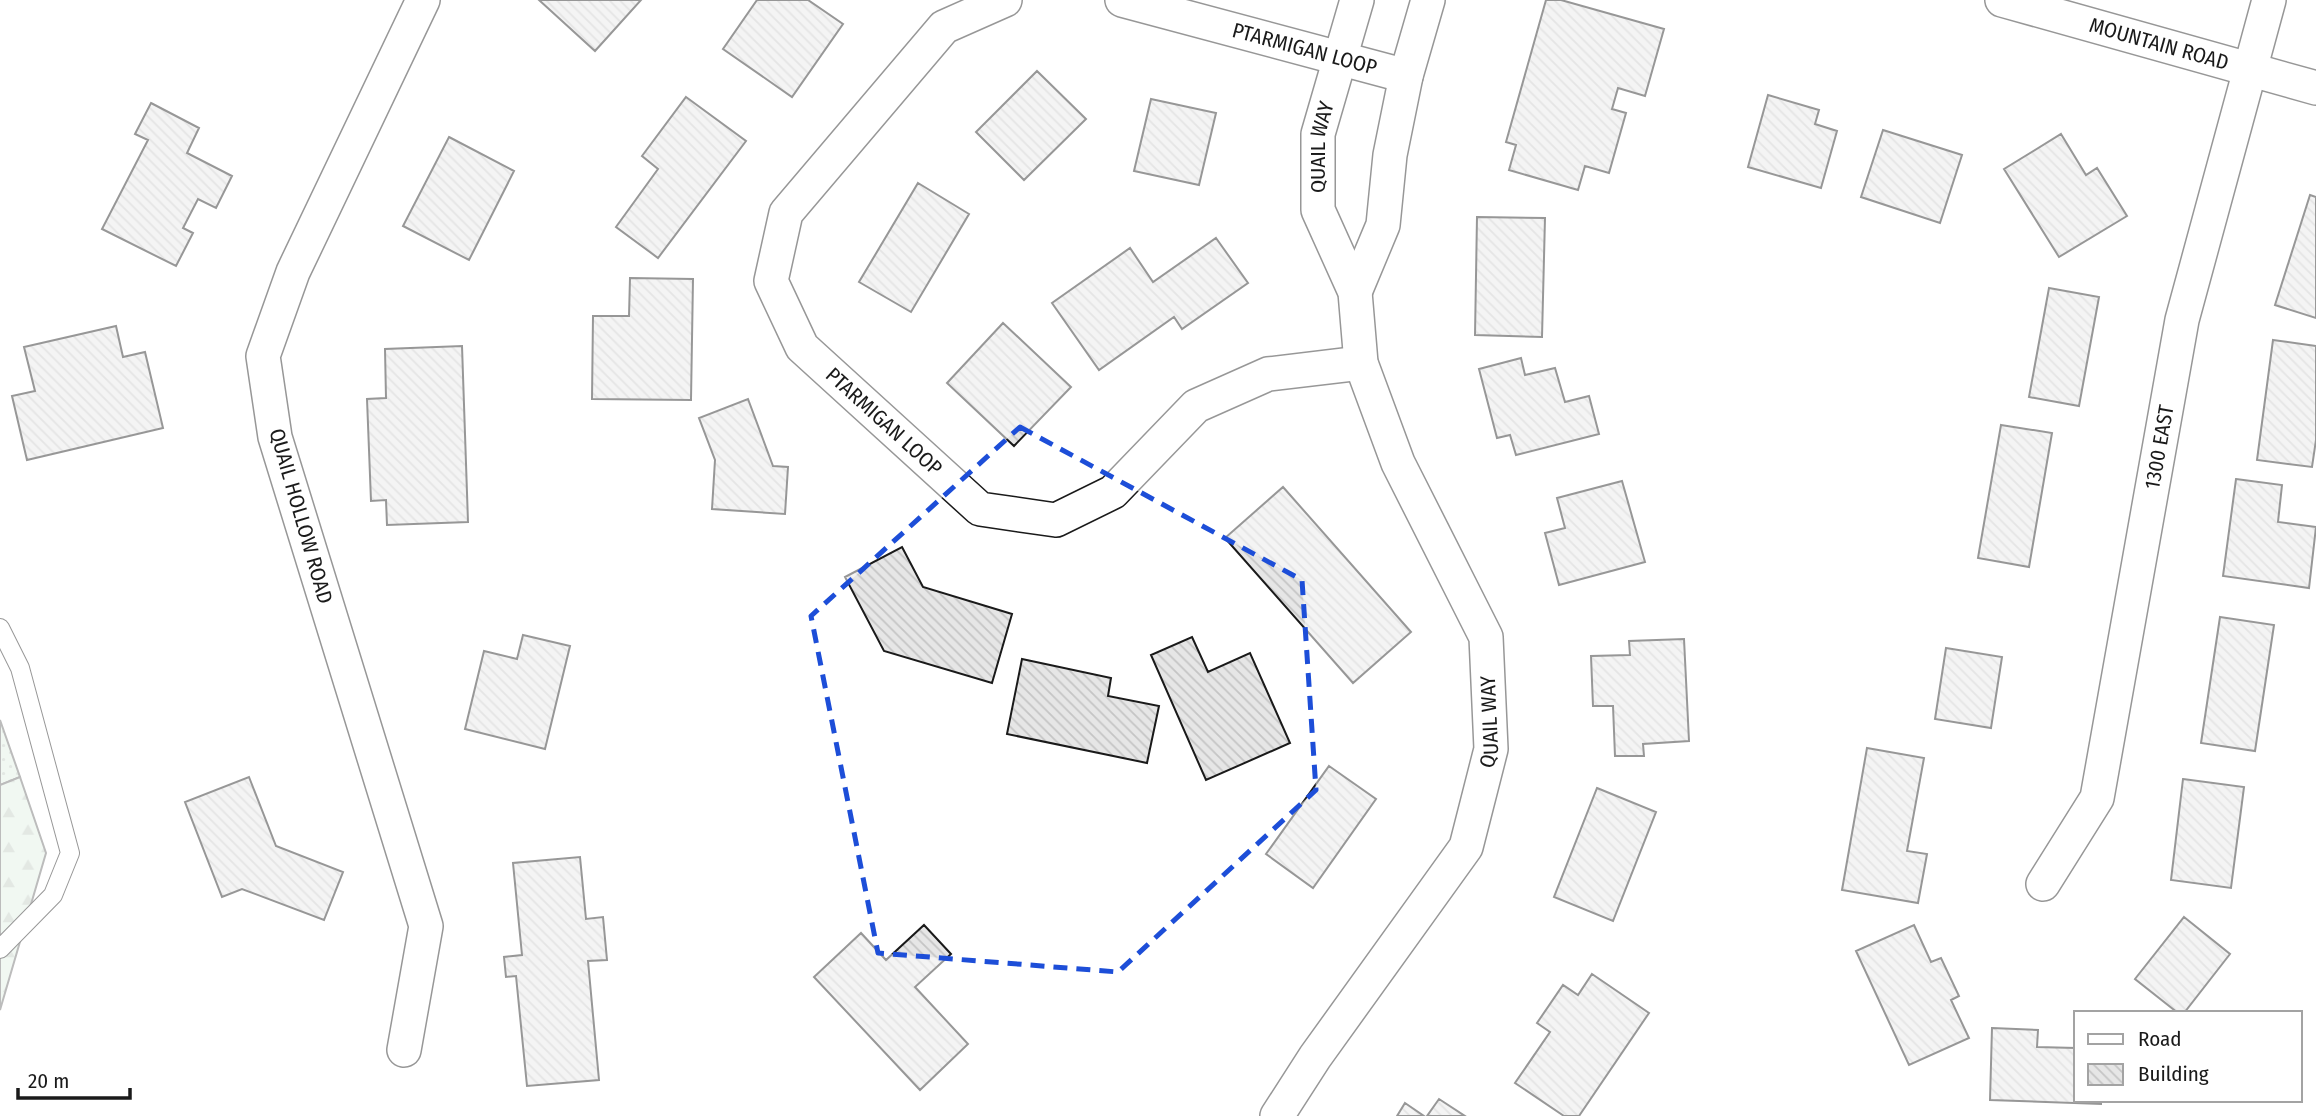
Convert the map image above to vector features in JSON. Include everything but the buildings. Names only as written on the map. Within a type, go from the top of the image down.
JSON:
[{"type":"street","name":"QUAIL HOLLOW ROAD","points":[[404,1050],[426,926],[275,437],[263,356],[293,272],[423,0]]},
{"type":"street","name":"PTARMIGAN LOOP","points":[[1005,0],[944,27],[786,213],[771,281],[802,348],[980,509],[1056,520],[1113,492],[1196,406],[1268,374],[1361,363]]},
{"type":"street","name":"PTARMIGAN LOOP","points":[[1122,0],[1406,76]]},
{"type":"street","name":"QUAIL WAY","points":[[1277,1116],[1315,1057],[1466,847],[1491,749],[1486,638],[1398,463],[1361,363],[1355,292],[1318,210],[1318,134],[1357,0]]},
{"type":"street","name":"QUAIL WAY","points":[[1355,292],[1383,225],[1390,155],[1406,76],[1428,0]]},
{"type":"street","name":"MOUNTAIN ROAD","points":[[2002,0],[2316,88]]},
{"type":"street","name":"1300 EAST","points":[[2043,884],[2098,798],[2182,320],[2269,0]]},
{"type":"lane","points":[[0,628],[20,668],[70,853],[53,895],[0,949]]},
{"type":"highlighted area","points":[[1020,427],[1302,580],[1316,790],[1118,972],[878,953],[811,616]]},
{"type":"green space","points":[[0,720],[20,777],[0,785]]},
{"type":"green space","points":[[20,777],[46,853],[0,1010],[0,785]]}]
